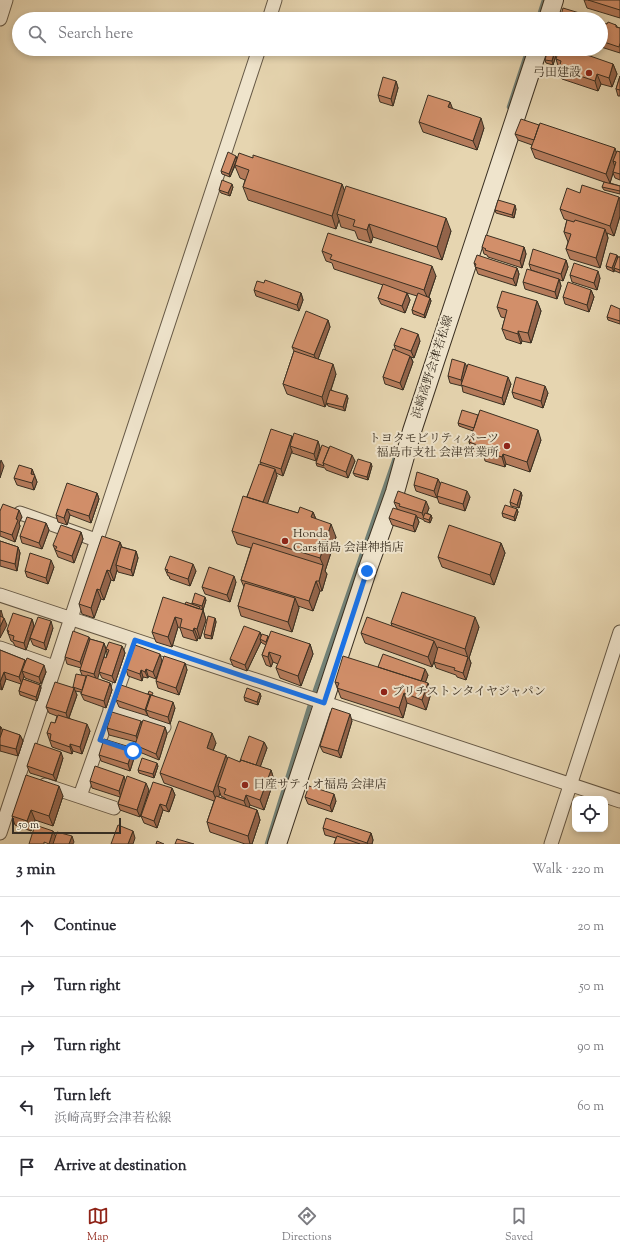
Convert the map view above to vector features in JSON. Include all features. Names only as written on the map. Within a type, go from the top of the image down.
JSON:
[{"type":"main road","points":[[550,12],[554,0]]},
{"type":"main road","name":"浜崎高野会津若松線","points":[[277,844],[321,702],[395,492],[414,424],[536,56]]},
{"type":"street","points":[[0,19],[6,0]]},
{"type":"street","points":[[272,12],[276,0]]},
{"type":"street","points":[[0,833],[257,56]]},
{"type":"street","points":[[20,513],[96,540]]},
{"type":"street","points":[[0,595],[620,801]]},
{"type":"street","points":[[551,844],[620,632]]},
{"type":"street","points":[[80,796],[135,640]]},
{"type":"street","points":[[0,648],[54,667]]},
{"type":"street","points":[[110,709],[164,727]]},
{"type":"street","points":[[100,740],[113,744]]},
{"type":"street","points":[[90,766],[106,771]]},
{"type":"street","points":[[18,776],[114,808]]},
{"type":"building","points":[[588,0],[620,0],[620,10]]},
{"type":"building","points":[[563,8],[576,12],[562,12]]},
{"type":"building","points":[[608,22],[620,28],[619,47],[608,43]]},
{"type":"building","points":[[546,56],[553,56],[552,61],[545,60]]},
{"type":"building","points":[[557,56],[590,56],[613,64],[609,78],[597,74],[595,81],[559,69],[561,61],[556,59]]},
{"type":"building","points":[[620,76],[620,90],[616,89]]},
{"type":"building","points":[[383,77],[396,81],[391,99],[378,95]]},
{"type":"building","points":[[428,95],[450,102],[448,107],[481,118],[473,141],[419,122]]},
{"type":"building","points":[[521,119],[539,125],[534,140],[515,134]]},
{"type":"building","points":[[540,123],[615,148],[606,174],[531,148]]},
{"type":"building","points":[[617,151],[620,152],[620,174],[613,172],[616,162],[613,161]]},
{"type":"building","points":[[228,152],[236,156],[229,174],[221,171]]},
{"type":"building","points":[[239,153],[253,158],[253,155],[342,184],[332,216],[243,187],[249,170],[235,165]]},
{"type":"building","points":[[222,180],[232,184],[228,193],[219,190]]},
{"type":"building","points":[[604,182],[620,186],[620,191],[602,187]]},
{"type":"building","points":[[582,185],[619,197],[610,226],[560,209],[567,188],[580,193]]},
{"type":"building","points":[[346,186],[446,218],[437,247],[369,224],[367,230],[353,226],[355,220],[337,214]]},
{"type":"building","points":[[498,200],[515,205],[512,215],[495,210]]},
{"type":"building","points":[[567,220],[574,222],[575,220],[605,229],[596,258],[566,249],[571,234],[564,232]]},
{"type":"building","points":[[328,233],[432,266],[424,290],[330,259],[332,255],[322,251]]},
{"type":"building","points":[[486,235],[524,247],[520,261],[485,250],[486,249],[482,247]]},
{"type":"building","points":[[533,249],[566,260],[561,274],[529,264]]},
{"type":"building","points":[[610,253],[617,255],[612,268],[606,266]]},
{"type":"building","points":[[477,255],[517,268],[513,279],[475,267],[476,264],[474,263]]},
{"type":"building","points":[[618,257],[620,257],[620,270],[614,268]]},
{"type":"building","points":[[574,263],[598,271],[594,283],[570,275]]},
{"type":"building","points":[[527,269],[559,279],[555,292],[523,282]]},
{"type":"building","points":[[265,280],[301,293],[297,305],[254,290],[257,281],[264,283]]},
{"type":"building","points":[[568,282],[591,290],[587,305],[563,297]]},
{"type":"building","points":[[383,284],[407,293],[402,306],[378,298]]},
{"type":"building","points":[[502,291],[537,301],[528,333],[518,331],[518,334],[502,329],[507,310],[497,307]]},
{"type":"building","points":[[418,293],[430,298],[424,315],[412,310]]},
{"type":"building","points":[[611,305],[620,309],[620,321],[607,317]]},
{"type":"building","points":[[306,311],[328,320],[314,355],[292,347]]},
{"type":"building","points":[[401,328],[418,334],[411,351],[394,345]]},
{"type":"building","points":[[393,349],[410,356],[400,383],[383,377]]},
{"type":"building","points":[[294,351],[333,364],[322,397],[283,384]]},
{"type":"building","points":[[452,359],[465,363],[461,380],[448,376]]},
{"type":"building","points":[[468,364],[508,377],[502,398],[461,385]]},
{"type":"building","points":[[516,377],[545,386],[541,401],[512,392]]},
{"type":"building","points":[[330,390],[347,395],[343,407],[326,403]]},
{"type":"building","points":[[462,410],[478,415],[474,428],[458,423]]},
{"type":"building","name":"トヨタモビリティパーツ 福島市支社 会津営業所","points":[[480,410],[538,430],[527,462],[503,454],[502,457],[482,451],[483,447],[469,442]]},
{"type":"building","points":[[271,429],[292,436],[281,469],[260,462]]},
{"type":"building","points":[[294,433],[318,441],[314,454],[290,446]]},
{"type":"building","points":[[322,445],[329,448],[323,463],[324,466],[316,463]]},
{"type":"building","points":[[330,446],[352,455],[346,472],[323,463]]},
{"type":"building","points":[[358,459],[371,463],[367,477],[353,473]]},
{"type":"building","points":[[259,464],[275,469],[263,502],[247,497]]},
{"type":"building","points":[[19,465],[32,469],[31,474],[35,475],[32,483],[14,478]]},
{"type":"building","points":[[417,472],[438,479],[434,491],[414,485]]},
{"type":"building","points":[[441,482],[467,491],[463,504],[437,496]]},
{"type":"building","points":[[67,483],[97,493],[89,516],[67,509],[64,518],[56,515]]},
{"type":"building","points":[[514,489],[521,492],[517,505],[510,502]]},
{"type":"building","points":[[398,491],[426,501],[422,513],[399,506],[400,504],[394,502]]},
{"type":"building","points":[[243,496],[298,513],[300,507],[313,512],[311,517],[331,524],[320,558],[232,531]]},
{"type":"building","points":[[3,504],[19,510],[16,519],[18,520],[12,535],[0,531],[0,511]]},
{"type":"building","points":[[505,505],[517,509],[514,517],[502,513]]},
{"type":"building","points":[[393,508],[416,515],[413,526],[389,518]]},
{"type":"building","points":[[425,513],[431,515],[429,520],[423,518]]},
{"type":"building","points":[[27,517],[46,523],[39,543],[20,536]]},
{"type":"building","points":[[61,525],[81,532],[72,556],[55,550],[57,547],[53,545]]},
{"type":"building","points":[[449,525],[501,543],[490,575],[438,557]]},
{"type":"building","points":[[102,536],[120,542],[110,571],[107,570],[100,590],[97,589],[91,608],[79,604]]},
{"type":"building","points":[[0,541],[18,547],[15,564],[0,560]]},
{"type":"building","points":[[253,543],[323,565],[319,581],[316,581],[309,601],[241,580]]},
{"type":"building","points":[[121,547],[136,551],[131,570],[116,565]]},
{"type":"building","points":[[30,553],[51,560],[46,578],[25,571]]},
{"type":"building","points":[[170,556],[193,564],[188,579],[167,572],[168,570],[165,569]]},
{"type":"building","points":[[209,567],[234,576],[227,595],[202,587]]},
{"type":"building","points":[[245,583],[295,598],[288,622],[238,606]]},
{"type":"building","points":[[402,592],[475,617],[465,649],[391,623]]},
{"type":"building","points":[[195,593],[205,597],[202,606],[192,603]]},
{"type":"building","points":[[163,597],[203,610],[197,629],[194,628],[193,631],[180,627],[182,619],[175,617],[168,637],[152,632]]},
{"type":"building","points":[[186,602],[200,607],[199,609],[185,604]]},
{"type":"building","points":[[13,613],[32,619],[24,643],[13,640],[14,636],[8,634],[9,631],[7,630]]},
{"type":"building","points":[[0,616],[4,618],[0,627]]},
{"type":"building","points":[[208,616],[215,618],[211,636],[204,634]]},
{"type":"building","points":[[38,617],[51,621],[44,643],[30,638]]},
{"type":"building","points":[[367,617],[434,641],[428,657],[361,633]]},
{"type":"building","points":[[244,626],[260,632],[245,665],[230,659]]},
{"type":"building","points":[[73,631],[89,637],[80,662],[65,657]]},
{"type":"building","points":[[271,631],[310,644],[298,676],[276,668],[281,656],[269,652],[268,657],[262,655]]},
{"type":"building","points":[[262,634],[268,636],[266,642],[260,639]]},
{"type":"building","points":[[90,639],[104,643],[94,674],[80,670]]},
{"type":"building","points":[[109,642],[122,646],[112,676],[99,672],[104,657],[106,658],[109,650],[106,649]]},
{"type":"building","points":[[135,645],[160,654],[153,672],[146,669],[145,672],[141,670],[140,674],[126,669]]},
{"type":"building","points":[[438,647],[468,657],[463,673],[454,670],[455,668],[434,662]]},
{"type":"building","points":[[0,650],[25,660],[19,677],[4,672],[0,682]]},
{"type":"building","points":[[383,654],[425,669],[421,681],[378,667]]},
{"type":"building","points":[[164,656],[185,663],[176,688],[156,681]]},
{"type":"building","name":"ブリチストンタイヤジャパン","points":[[343,656],[428,683],[422,700],[404,693],[399,708],[337,688],[339,683],[335,682]]},
{"type":"building","points":[[27,658],[44,665],[39,677],[22,671]]},
{"type":"building","points":[[76,674],[86,676],[82,690],[73,687]]},
{"type":"building","points":[[87,675],[110,683],[104,701],[81,694]]},
{"type":"building","points":[[23,679],[40,685],[36,697],[19,691]]},
{"type":"building","points":[[55,682],[74,688],[66,713],[46,707]]},
{"type":"building","points":[[121,685],[150,695],[145,710],[116,700]]},
{"type":"building","points":[[247,688],[260,693],[257,702],[244,697]]},
{"type":"building","points":[[149,691],[153,693],[152,695],[148,694]]},
{"type":"building","points":[[151,695],[173,702],[168,717],[146,710]]},
{"type":"building","points":[[332,708],[350,714],[338,751],[320,746]]},
{"type":"building","points":[[112,712],[141,721],[136,736],[107,728]]},
{"type":"building","points":[[58,715],[87,724],[80,747],[70,744],[70,747],[50,740],[51,734],[47,733],[51,722],[55,723]]},
{"type":"building","points":[[143,720],[165,727],[156,754],[135,745]]},
{"type":"building","points":[[179,721],[212,733],[207,748],[226,755],[213,792],[160,773]]},
{"type":"building","points":[[3,729],[20,735],[16,749],[0,745],[0,738]]},
{"type":"building","points":[[249,736],[264,742],[256,765],[241,760],[240,761]]},
{"type":"building","points":[[104,739],[133,748],[128,764],[99,755]]},
{"type":"building","points":[[35,743],[61,752],[53,775],[27,766]]},
{"type":"building","points":[[228,757],[240,762],[241,760],[271,770],[260,800],[246,795],[244,801],[224,794],[226,789],[218,786]]},
{"type":"building","points":[[142,758],[157,763],[153,774],[138,770]]},
{"type":"building","points":[[95,766],[124,776],[119,791],[90,781]]},
{"type":"building","points":[[26,775],[59,786],[49,816],[31,810],[27,821],[12,816]]},
{"type":"building","points":[[127,776],[146,783],[137,810],[118,804]]},
{"type":"building","points":[[153,782],[172,788],[166,806],[160,804],[154,821],[141,816]]},
{"type":"building","points":[[309,786],[334,794],[330,806],[305,797]]},
{"type":"building","points":[[216,796],[257,810],[248,836],[207,822]]},
{"type":"building","points":[[326,818],[371,833],[367,843],[323,828]]},
{"type":"building","points":[[35,825],[53,831],[49,844],[44,842],[44,844],[29,844]]},
{"type":"building","points":[[118,825],[133,831],[128,844],[111,844]]},
{"type":"building","points":[[57,832],[72,836],[69,844],[53,844]]},
{"type":"building","points":[[337,836],[360,844],[334,844]]},
{"type":"building","points":[[177,839],[194,844],[175,844]]},
{"type":"building","points":[[157,841],[164,844],[156,844]]},
{"type":"waterway","points":[[540,12],[544,0]]},
{"type":"waterway","points":[[509,107],[526,56]]},
{"type":"waterway","points":[[267,844],[309,708],[396,455]]},
{"type":"place","name":"弓田建設","points":[[589,73]]},
{"type":"place","name":"トヨタモビリティパーツ 福島市支社 会津営業所","points":[[507,446]]},
{"type":"place","name":"Honda Cars福島 会津神指店","points":[[285,541]]},
{"type":"place","name":"ブリチストンタイヤジャパン","points":[[384,692]]},
{"type":"place","name":"日産サティオ福島 会津店","points":[[245,785]]},
{"type":"route","points":[[133,751],[100,740],[135,640],[324,703],[367,571]]}]
